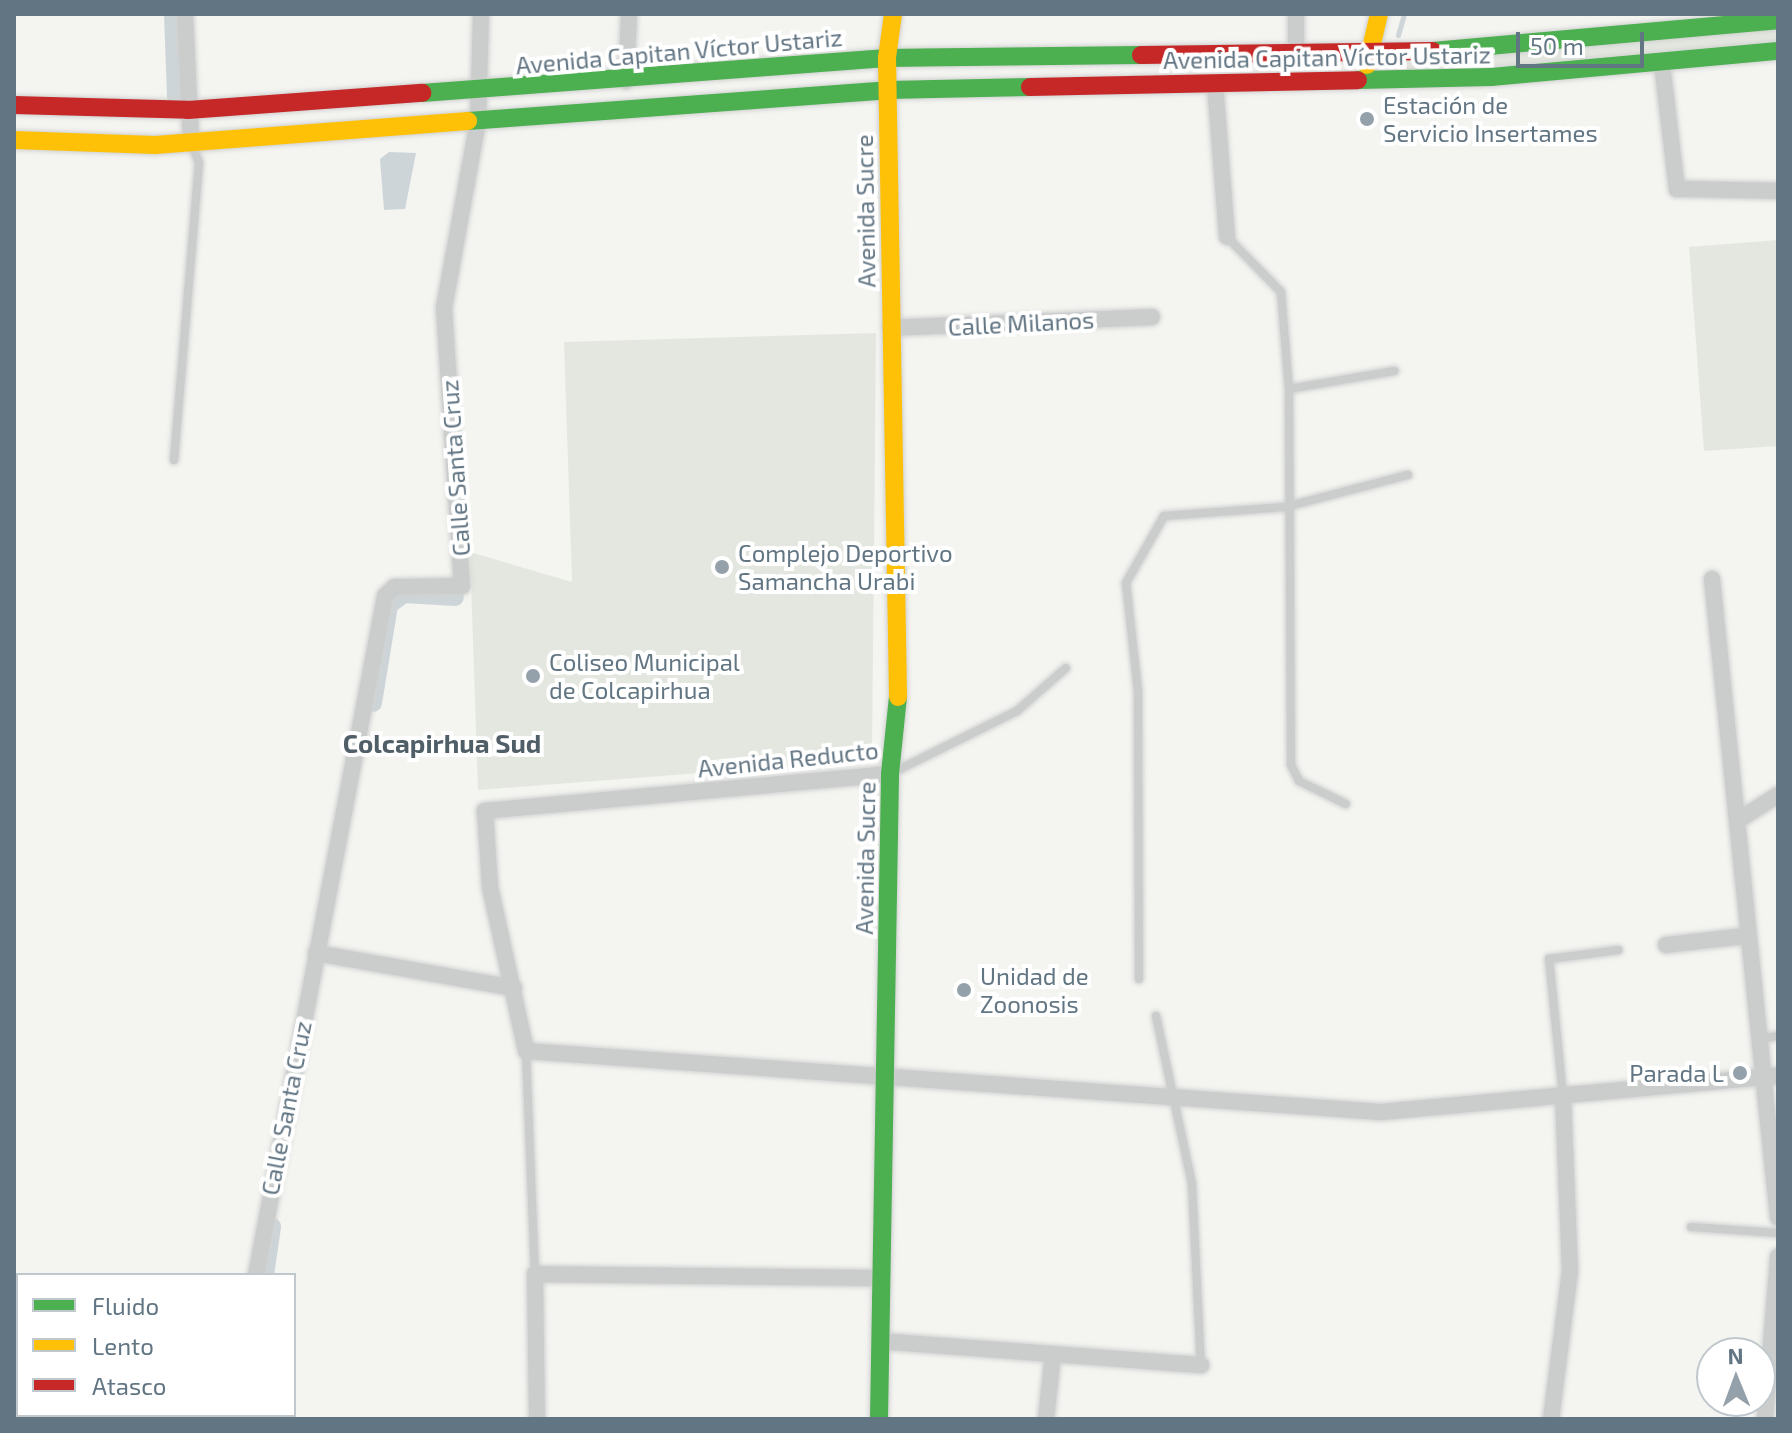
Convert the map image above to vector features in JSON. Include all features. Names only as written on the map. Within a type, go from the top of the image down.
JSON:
[{"type":"main road","name":"Avenida Sucre","points":[[879,1419],[890,774],[898,694],[887,58],[893,14]]},
{"type":"main road","points":[[1366,83],[1367,51],[1379,14]]},
{"type":"main road","name":"Avenida Capitan Víctor Ustariz","points":[[14,105],[188,110],[626,81],[887,58],[1296,55],[1485,50],[1778,20]]},
{"type":"main road","name":"Avenida Capitan Víctor Ustariz","points":[[14,140],[191,143],[888,90],[1366,83],[1662,64],[1778,51]]},
{"type":"street","points":[[185,14],[191,143]]},
{"type":"street","name":"Calle Santa Cruz","points":[[256,1273],[385,596],[395,587],[462,586],[444,308],[478,121],[481,14]]},
{"type":"street","points":[[626,81],[629,14]]},
{"type":"street","points":[[1296,14],[1296,55]]},
{"type":"street","points":[[1662,64],[1677,189],[1778,191]]},
{"type":"street","points":[[1215,84],[1227,237]]},
{"type":"street","name":"Calle Milanos","points":[[890,328],[1152,317]]},
{"type":"street","points":[[1712,579],[1740,819],[1745,936],[1757,1039],[1770,1077],[1778,1218]]},
{"type":"street","name":"Avenida Reducto","points":[[514,988],[490,887],[485,811],[890,774]]},
{"type":"street","points":[[1740,819],[1778,795]]},
{"type":"street","points":[[1666,945],[1745,936]]},
{"type":"street","points":[[316,953],[514,988],[526,1051],[887,1078],[1177,1095],[1381,1112],[1563,1099],[1770,1077]]},
{"type":"street","points":[[1551,1419],[1570,1271],[1563,1099]]},
{"type":"street","points":[[1765,1419],[1778,1257]]},
{"type":"street","points":[[537,1419],[535,1274],[881,1278]]},
{"type":"street","points":[[880,1341],[1201,1365]]},
{"type":"street","points":[[1046,1419],[1053,1354]]},
{"type":"lane","points":[[174,460],[199,163],[191,143]]},
{"type":"lane","points":[[1227,237],[1281,292],[1289,389],[1285,507],[1291,765],[1299,781],[1346,804]]},
{"type":"lane","points":[[1289,389],[1394,371]]},
{"type":"lane","points":[[1139,979],[1138,691],[1126,583],[1164,516],[1285,507],[1408,475]]},
{"type":"lane","name":"Avenida Reducto","points":[[890,774],[1017,711],[1066,668]]},
{"type":"lane","points":[[1563,1099],[1549,959],[1618,950]]},
{"type":"lane","points":[[1156,1016],[1177,1095],[1192,1184],[1201,1365]]},
{"type":"lane","points":[[1757,1039],[1778,1036]]},
{"type":"lane","points":[[526,1051],[535,1274]]},
{"type":"lane","points":[[1691,1227],[1778,1233]]},
{"type":"shaded area","points":[[1778,29],[1778,42],[1407,74],[1407,63]]},
{"type":"shaded area","points":[[389,152],[416,153],[405,209],[384,210],[380,159]]},
{"type":"shaded area","points":[[1778,240],[1778,446],[1704,451],[1689,247]]},
{"type":"shaded area","name":"Complejo Deportivo Samancha Urabi","points":[[876,333],[872,753],[856,761],[478,790],[470,552],[572,582],[564,342]]},
{"type":"waterway","points":[[173,14],[176,97]]},
{"type":"waterway","points":[[1398,35],[1404,14]]},
{"type":"waterway","points":[[373,703],[389,605],[404,594],[455,597]]},
{"type":"waterway","points":[[265,1273],[272,1227]]},
{"type":"traffic: fast","points":[[1433,51],[1778,20]]},
{"type":"traffic: fast","points":[[1358,80],[1491,77],[1778,51]]},
{"type":"traffic: fast","points":[[422,93],[887,58],[1141,55]]},
{"type":"traffic: fast","points":[[468,121],[888,90],[1030,87]]},
{"type":"traffic: fast","points":[[879,1419],[890,774],[898,697]]},
{"type":"traffic: slow","points":[[893,14],[887,58],[898,697]]},
{"type":"traffic: slow","points":[[1367,65],[1379,14]]},
{"type":"traffic: slow","points":[[14,140],[155,145],[468,121]]},
{"type":"traffic: jam","points":[[1141,55],[1433,51]]},
{"type":"traffic: jam","points":[[1030,87],[1358,80]]},
{"type":"traffic: jam","points":[[14,105],[188,110],[422,93]]},
{"type":"place","name":"Estación de Servicio Insertames","points":[[1367,119]]},
{"type":"place","name":"Complejo Deportivo Samancha Urabi","points":[[722,567]]},
{"type":"place","name":"Coliseo Municipal de Colcapirhua","points":[[533,676]]},
{"type":"place","name":"Unidad de Zoonosis","points":[[964,990]]},
{"type":"place","name":"Parada L","points":[[1740,1073]]},
{"type":"district","name":"Colcapirhua Sud","points":[[442,743]]}]
